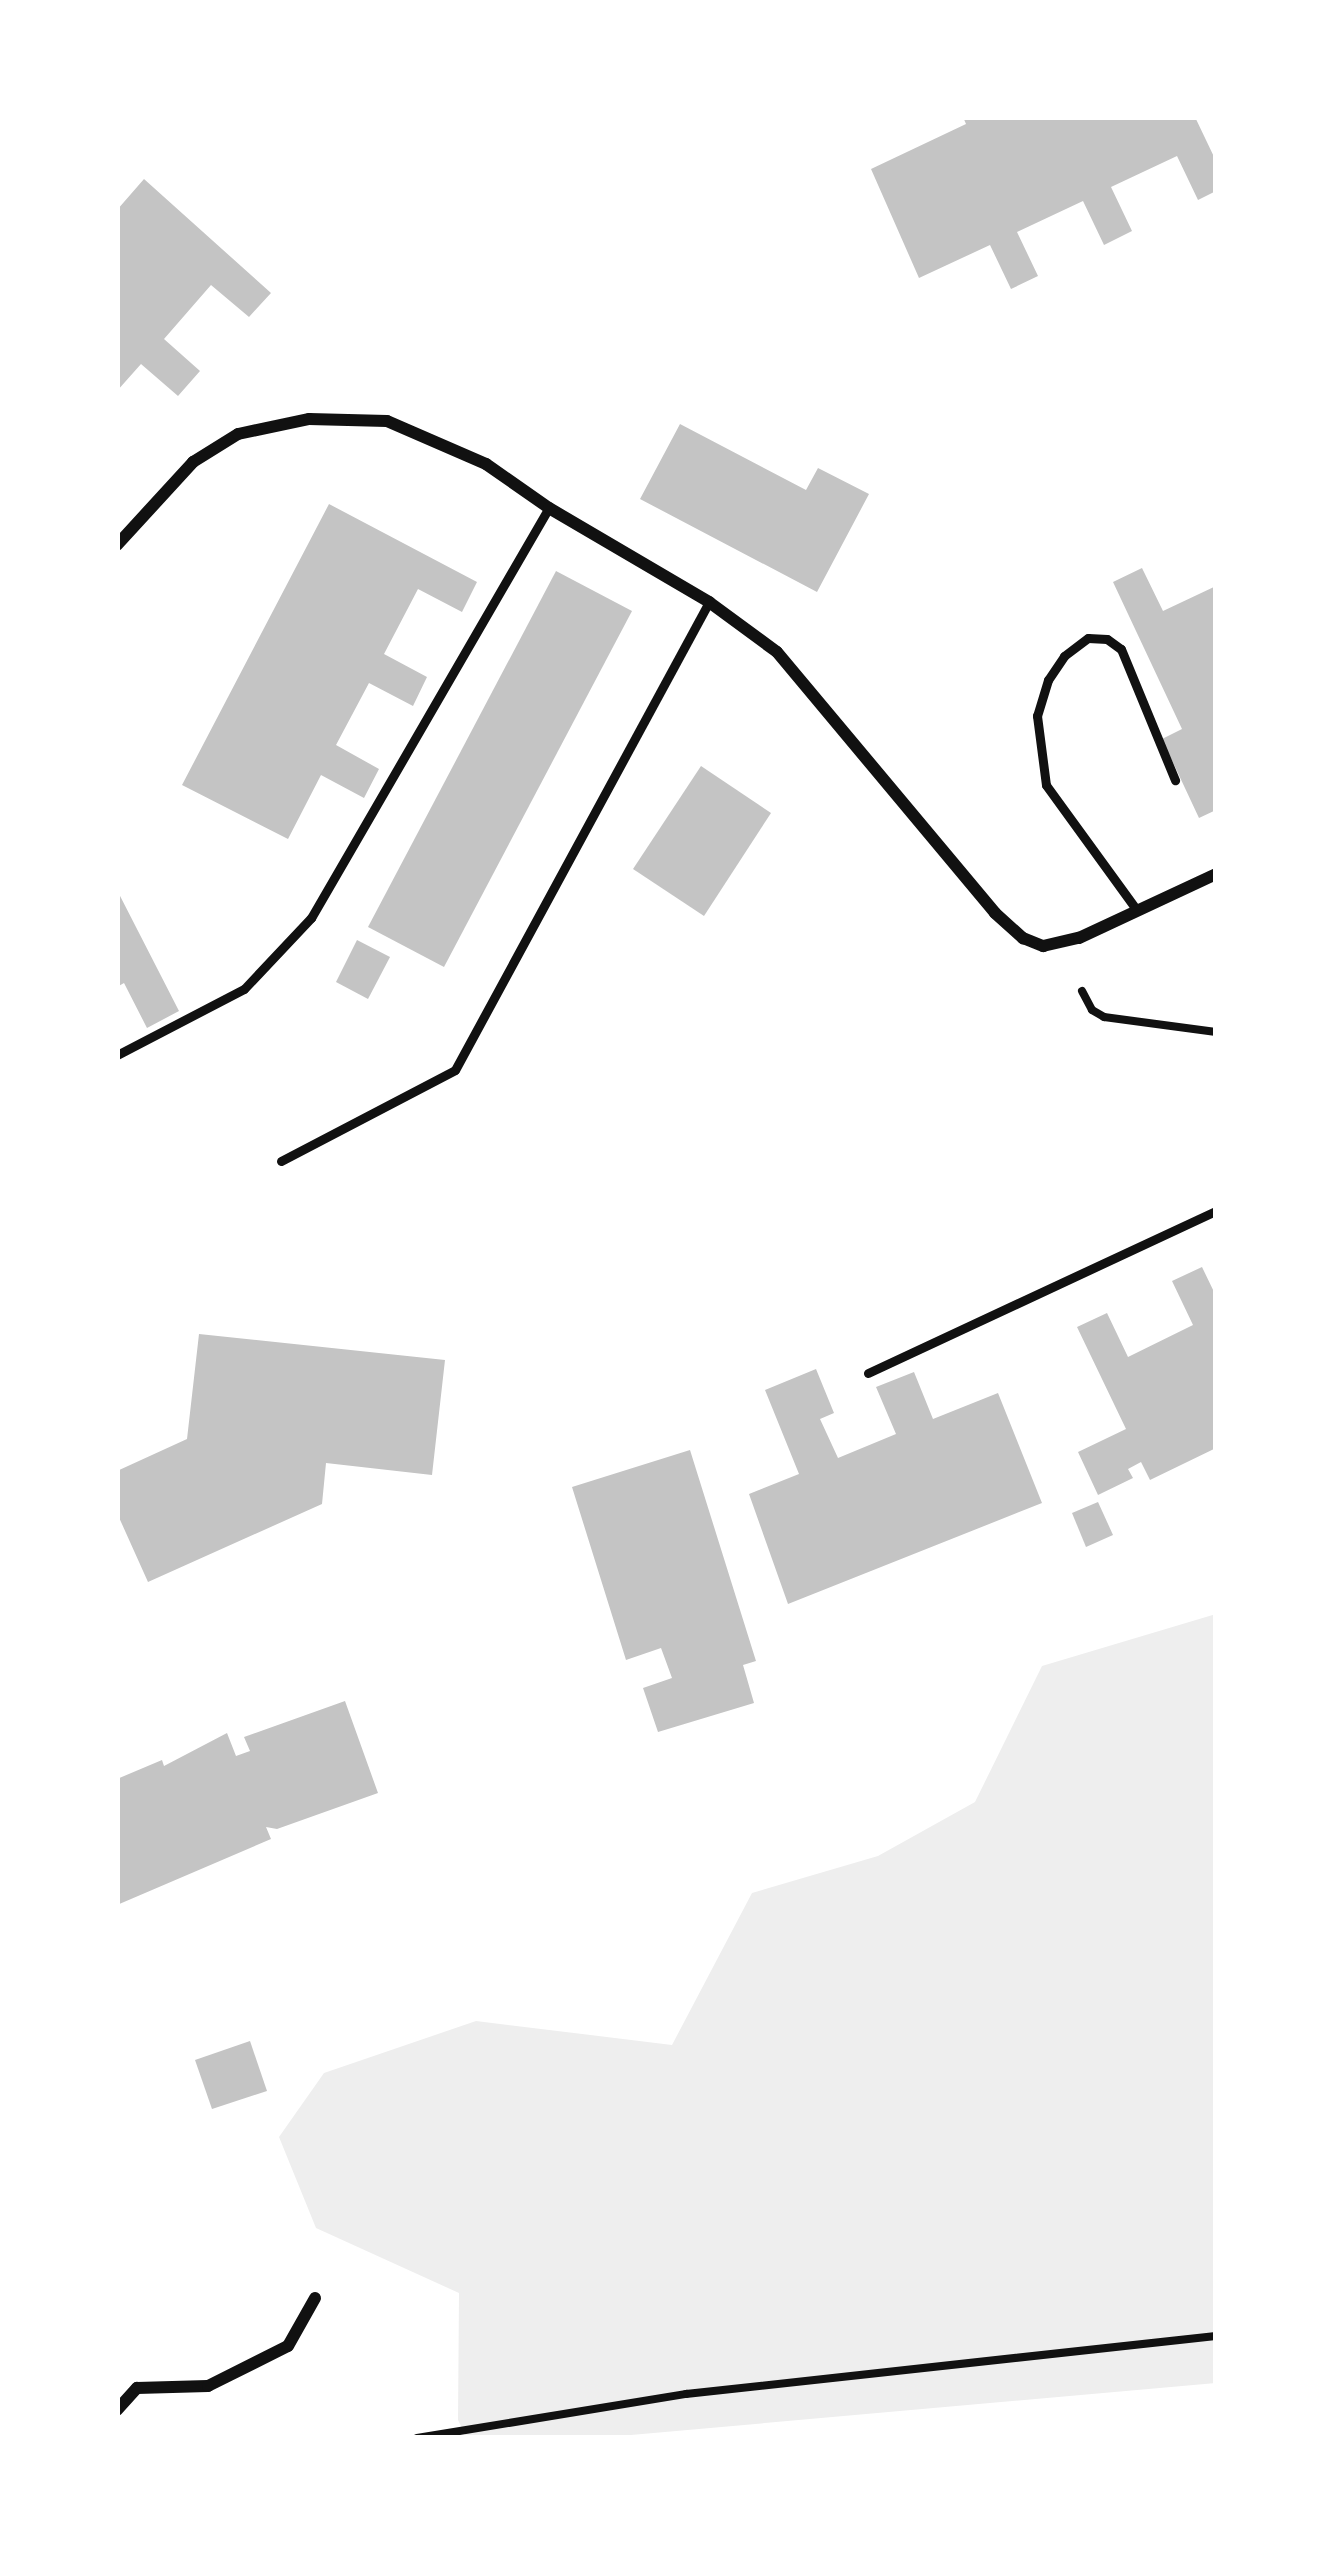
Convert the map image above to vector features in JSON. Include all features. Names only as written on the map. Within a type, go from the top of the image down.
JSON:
[{"type":"street","points":[[117,545],[193,462],[238,434],[309,419],[387,421],[486,464],[549,508],[709,602],[777,652],[995,913],[1022,938],[1043,946],[1079,938],[1216,874]]},
{"type":"street","points":[[117,2410],[137,2388],[208,2386],[288,2346],[315,2298]]},
{"type":"lane","points":[[117,1055],[244,989],[311,918],[549,508]]},
{"type":"lane","points":[[281,1161],[455,1070],[709,602]]},
{"type":"lane","points":[[1136,909],[1046,785],[1037,716],[1048,680],[1064,656],[1088,638],[1107,639],[1121,649],[1175,780]]},
{"type":"lane","points":[[868,1373],[1216,1211]]},
{"type":"path","points":[[1058,943],[1091,1010],[1104,1017],[1216,1032]]},
{"type":"path","points":[[417,2438],[686,2394],[1216,2336]]},
{"type":"shaded area","points":[[1216,1614],[1216,2383],[597,2438],[467,2438],[458,2420],[459,2293],[316,2228],[279,2137],[324,2073],[476,2021],[672,2045],[752,1893],[878,1856],[975,1802],[1042,1666]]},
{"type":"building","points":[[963,117],[1195,117],[1216,161],[1216,191],[1198,200],[1177,156],[1111,187],[1132,231],[1104,245],[1083,201],[1017,232],[1038,276],[1011,289],[990,245],[919,278],[871,169],[966,124]]},
{"type":"building","points":[[144,179],[271,293],[249,317],[211,285],[164,339],[200,371],[178,396],[141,364],[117,391],[117,210]]},
{"type":"building","points":[[680,424],[806,490],[818,468],[869,494],[817,592],[640,499]]},
{"type":"building","points":[[329,504],[477,582],[462,612],[418,589],[384,654],[427,677],[413,706],[369,683],[336,745],[379,769],[364,798],[321,775],[288,839],[182,785]]},
{"type":"building","points":[[1142,568],[1163,611],[1216,586],[1216,810],[1199,818],[1162,739],[1182,729],[1113,582]]},
{"type":"building","points":[[556,571],[632,611],[444,967],[368,927]]},
{"type":"building","points":[[701,766],[771,813],[704,916],[633,869]]},
{"type":"building","points":[[117,890],[179,1011],[147,1028],[124,983],[117,987]]},
{"type":"building","points":[[357,940],[390,957],[368,999],[336,982]]},
{"type":"building","points":[[1202,1267],[1216,1296],[1216,1448],[1150,1480],[1141,1462],[1128,1469],[1133,1478],[1098,1495],[1078,1452],[1126,1429],[1077,1327],[1107,1313],[1128,1357],[1193,1325],[1172,1281]]},
{"type":"building","points":[[199,1334],[445,1360],[432,1475],[326,1463],[322,1504],[148,1582],[117,1513],[117,1471],[187,1439]]},
{"type":"building","points":[[816,1369],[834,1413],[820,1419],[838,1458],[896,1434],[876,1387],[914,1372],[933,1419],[998,1393],[1042,1503],[788,1604],[749,1494],[799,1474],[765,1390]]},
{"type":"building","points":[[690,1450],[756,1661],[743,1665],[754,1703],[658,1732],[643,1688],[672,1678],[661,1648],[626,1660],[572,1487]]},
{"type":"building","points":[[1098,1502],[1113,1535],[1086,1547],[1072,1513]]},
{"type":"building","points":[[345,1701],[378,1793],[277,1829],[266,1827],[271,1839],[117,1905],[117,1779],[162,1760],[164,1766],[227,1733],[236,1756],[250,1751],[244,1737]]},
{"type":"building","points":[[250,2041],[267,2091],[212,2109],[195,2060]]}]
